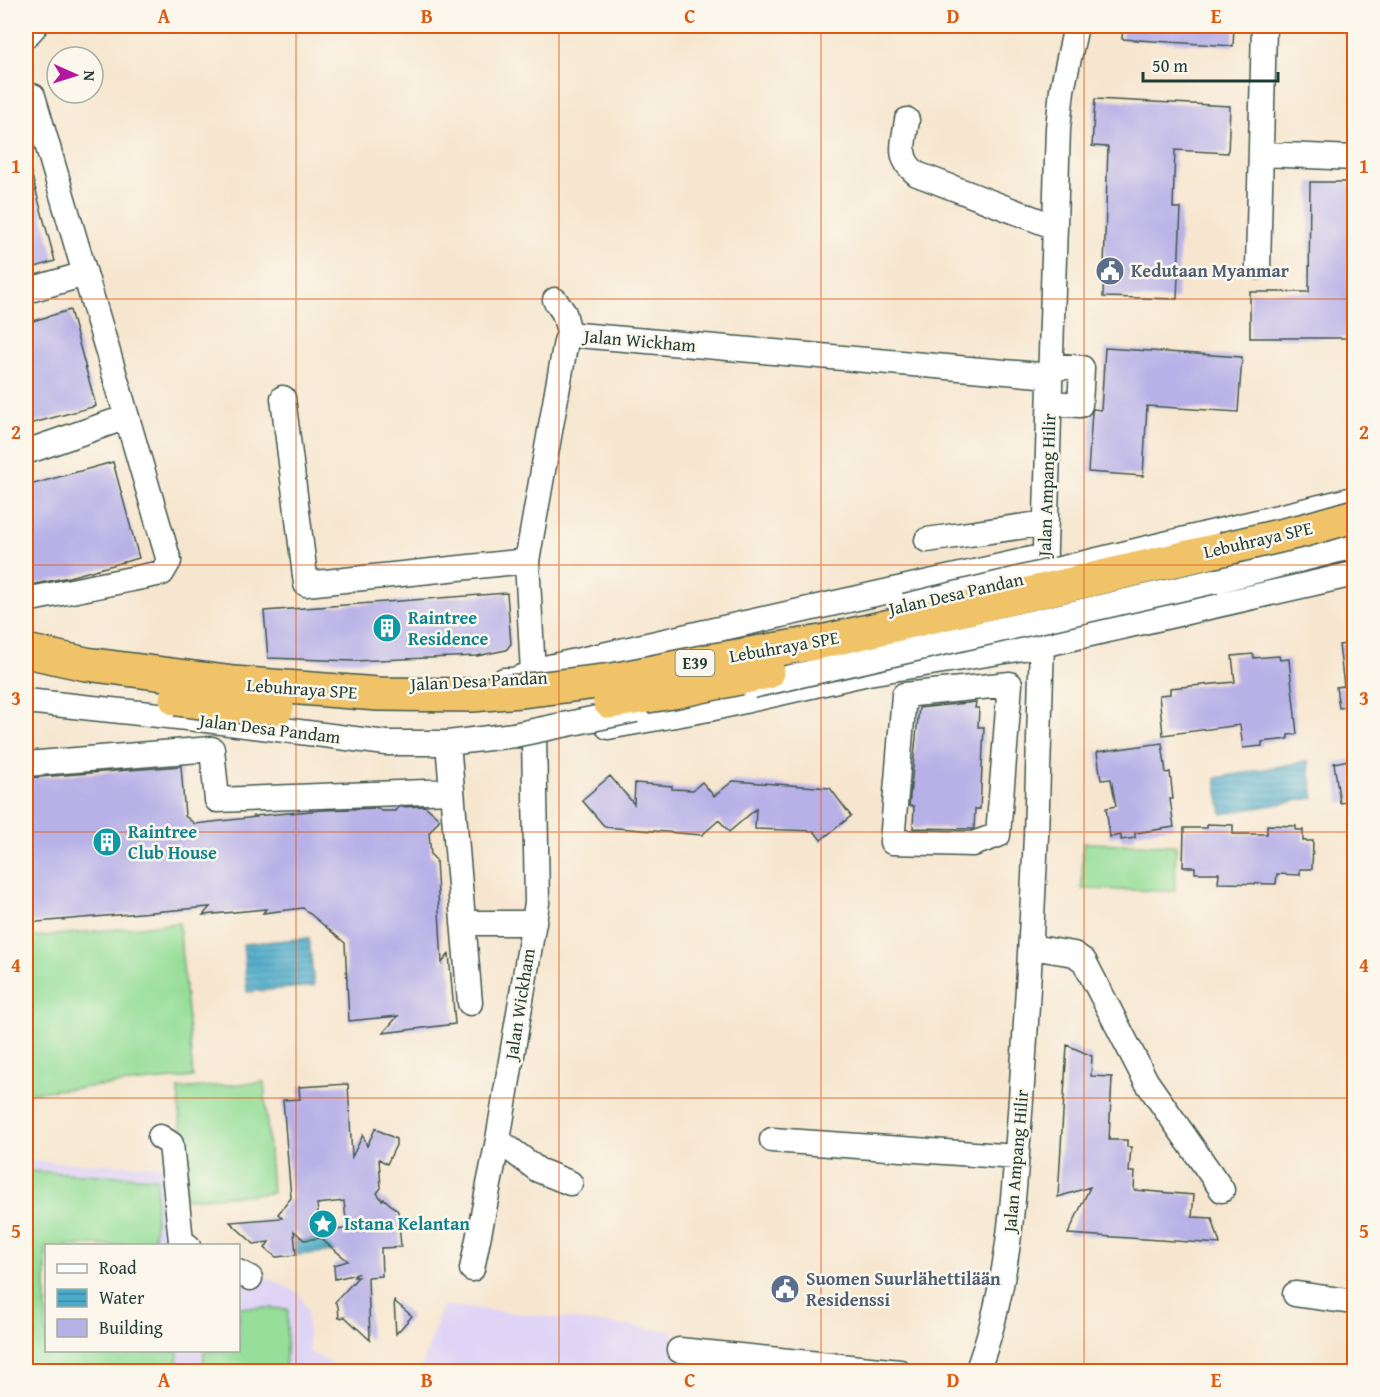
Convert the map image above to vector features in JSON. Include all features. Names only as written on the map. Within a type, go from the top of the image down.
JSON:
[{"type":"highway","name":"Lebuhraya SPE","points":[[26,651],[86,664],[234,683],[378,694],[472,695],[520,691],[613,680],[821,642],[1354,516]]},
{"type":"highway","name":"Lebuhraya SPE","points":[[26,675],[81,686],[231,706],[473,715],[590,706],[673,692],[915,640],[1354,536]]},
{"type":"street","points":[[26,36],[35,26]]},
{"type":"street","name":"Jalan Ampang Hilir","points":[[977,1371],[997,1308],[1013,1215],[1037,829],[1058,128],[1062,90],[1076,26]]},
{"type":"street","points":[[1258,267],[1264,26]]},
{"type":"street","points":[[26,98],[33,96],[169,561],[162,573],[26,600]]},
{"type":"street","points":[[907,120],[902,153],[906,166],[917,174],[1055,226]]},
{"type":"street","points":[[1261,154],[1354,158]]},
{"type":"street","points":[[26,291],[85,274]]},
{"type":"street","points":[[555,300],[564,313],[570,336]]},
{"type":"street","name":"Jalan Wickham","points":[[524,676],[527,561],[566,341],[570,336],[1051,370],[1082,368],[1080,411],[1050,403]]},
{"type":"street","points":[[283,398],[306,584],[527,561]]},
{"type":"street","points":[[26,452],[127,417]]},
{"type":"street","name":"Jalan Desa Pandan","points":[[26,643],[222,673],[356,684],[435,686],[524,676],[536,682],[774,637],[1354,499]]},
{"type":"street","points":[[927,540],[1046,523]]},
{"type":"street","points":[[524,736],[1215,581],[1354,546]]},
{"type":"street","points":[[524,676],[545,668],[726,626],[1045,556]]},
{"type":"street","points":[[524,736],[621,725],[698,711],[868,674],[1042,645],[1354,574]]},
{"type":"street","points":[[998,827],[1010,684],[904,695],[892,842],[973,844],[998,827],[1037,829]]},
{"type":"street","name":"Jalan Desa Pandam","points":[[26,701],[206,720],[386,743],[448,743],[524,736]]},
{"type":"street","name":"Jalan Wickham","points":[[472,1269],[498,1140],[537,903],[524,736]]},
{"type":"street","points":[[448,743],[470,1004]]},
{"type":"street","points":[[26,764],[212,749],[217,800],[452,791]]},
{"type":"street","points":[[463,923],[534,923]]},
{"type":"street","points":[[1031,947],[1074,954],[1084,961],[1146,1081],[1222,1190]]},
{"type":"street","points":[[160,1137],[171,1144],[181,1241],[186,1244]]},
{"type":"street","points":[[498,1140],[538,1170],[570,1183]]},
{"type":"street","points":[[772,1140],[1017,1158]]},
{"type":"street","points":[[1295,1294],[1354,1302]]},
{"type":"street","points":[[679,1350],[900,1371]]},
{"type":"shaded area","points":[[26,1161],[162,1166],[188,1238],[201,1244],[45,1244],[45,1352],[240,1352],[240,1264],[299,1293],[307,1310],[309,1352],[346,1371],[26,1372]]},
{"type":"shaded area","points":[[443,1305],[673,1331],[674,1356],[771,1371],[420,1372]]},
{"type":"green space","points":[[1083,843],[1176,845],[1175,891],[1082,889]]},
{"type":"green space","points":[[179,923],[193,1077],[26,1093],[26,938]]},
{"type":"green space","points":[[264,1082],[272,1193],[186,1199],[178,1089]]},
{"type":"green space","points":[[26,1171],[157,1178],[154,1244],[45,1244],[45,1352],[178,1352],[177,1371],[26,1371]]},
{"type":"green space","points":[[240,1307],[288,1309],[285,1371],[203,1371],[204,1352],[240,1352]]},
{"type":"water","points":[[1308,761],[1314,798],[1222,814],[1216,778]]},
{"type":"water","points":[[309,938],[314,986],[247,992],[243,944]]},
{"type":"water","points":[[336,1237],[337,1251],[297,1255],[296,1241]]},
{"type":"building","points":[[1123,26],[1234,26],[1233,46],[1122,39]]},
{"type":"building","points":[[1095,99],[1230,106],[1228,153],[1175,150],[1173,208],[1181,208],[1177,299],[1103,297],[1108,147],[1092,146]]},
{"type":"building","points":[[26,169],[30,169],[55,261],[26,270]]},
{"type":"building","points":[[1310,182],[1354,182],[1354,338],[1250,338],[1250,292],[1309,292]]},
{"type":"building","points":[[70,310],[96,406],[26,425],[26,323]]},
{"type":"building","points":[[1105,348],[1242,357],[1238,412],[1147,406],[1143,476],[1088,472],[1092,412],[1093,409],[1101,410]]},
{"type":"building","points":[[113,462],[139,558],[26,586],[26,486]]},
{"type":"building","name":"Raintree Residence","points":[[507,593],[511,644],[506,650],[477,656],[353,661],[268,658],[264,611]]},
{"type":"building","points":[[1354,643],[1354,706],[1339,708],[1336,687],[1344,686],[1339,645]]},
{"type":"building","points":[[1253,654],[1254,658],[1279,656],[1280,660],[1289,659],[1297,734],[1288,735],[1288,739],[1262,742],[1262,746],[1243,748],[1240,725],[1163,735],[1159,695],[1170,694],[1170,688],[1235,682],[1232,656]]},
{"type":"building","points":[[976,702],[975,708],[979,708],[978,727],[984,727],[980,809],[975,809],[974,829],[913,828],[914,806],[909,806],[919,708]]},
{"type":"building","points":[[1162,743],[1166,773],[1170,772],[1173,799],[1170,799],[1174,827],[1135,833],[1135,838],[1121,840],[1121,835],[1110,837],[1106,808],[1116,806],[1111,779],[1101,780],[1097,752]]},
{"type":"building","points":[[1354,759],[1354,801],[1340,803],[1334,763]]},
{"type":"building","points":[[181,766],[185,816],[195,824],[323,810],[378,808],[381,811],[395,811],[398,807],[425,806],[440,819],[429,833],[431,855],[436,860],[442,963],[449,954],[455,1024],[383,1033],[398,1016],[349,1021],[345,943],[303,908],[263,913],[266,909],[203,915],[210,907],[26,923],[26,778]]},
{"type":"building","points":[[610,776],[634,804],[635,783],[693,790],[702,782],[714,796],[733,781],[830,788],[851,816],[821,840],[814,831],[755,829],[756,809],[729,832],[719,820],[702,835],[605,827],[582,800]]},
{"type":"building","points":[[1207,824],[1233,825],[1233,834],[1267,834],[1267,825],[1296,826],[1296,830],[1303,830],[1303,841],[1313,841],[1312,869],[1300,869],[1300,875],[1277,874],[1276,884],[1218,883],[1219,873],[1195,873],[1195,867],[1183,867],[1184,828],[1207,828]]},
{"type":"building","points":[[1067,1045],[1092,1056],[1091,1076],[1112,1077],[1109,1140],[1127,1140],[1127,1147],[1131,1147],[1129,1172],[1135,1172],[1134,1190],[1194,1195],[1192,1217],[1212,1218],[1220,1244],[1068,1234],[1090,1187],[1058,1197]]},
{"type":"building","points":[[348,1084],[352,1157],[363,1135],[367,1146],[376,1127],[396,1139],[396,1145],[387,1164],[379,1159],[381,1188],[377,1193],[382,1200],[384,1199],[398,1211],[401,1247],[381,1248],[382,1276],[368,1277],[370,1340],[345,1317],[339,1318],[338,1306],[335,1302],[358,1277],[354,1277],[357,1274],[335,1279],[334,1265],[348,1261],[320,1238],[304,1240],[294,1231],[296,1255],[276,1257],[265,1248],[269,1242],[254,1244],[230,1222],[282,1218],[278,1214],[291,1198],[283,1100],[300,1099],[299,1087]],"holes":[[[344,1201],[347,1229],[320,1231],[317,1204]]]},
{"type":"building","points":[[394,1301],[412,1316],[396,1334]]},
{"type":"place","name":"Kedutaan Myanmar","points":[[1110,271]]},
{"type":"place","name":"Raintree Residence","points":[[387,628]]},
{"type":"place","name":"Raintree Club House","points":[[107,842]]},
{"type":"place","name":"Istana Kelantan","points":[[323,1224]]},
{"type":"place","name":"Suomen Suurlähettilään Residenssi","points":[[785,1289]]}]
